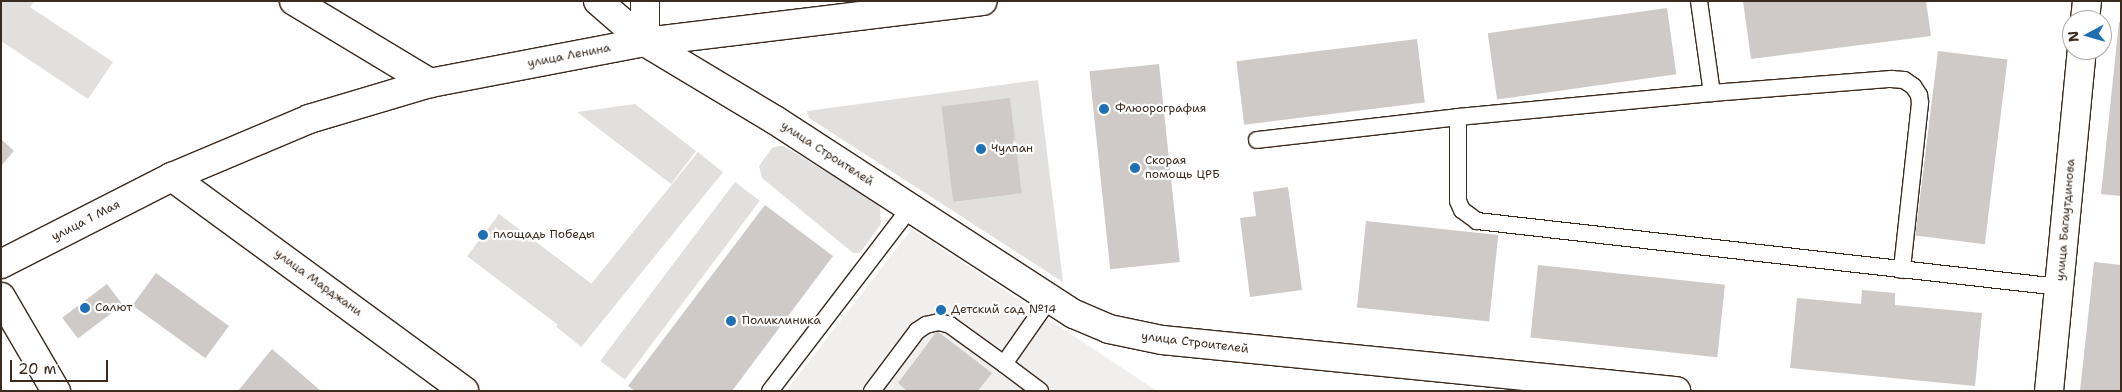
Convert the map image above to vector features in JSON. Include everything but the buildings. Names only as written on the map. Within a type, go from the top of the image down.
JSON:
[{"type":"street","points":[[294,1],[430,83]]},
{"type":"street","name":"улица Строителей","points":[[598,1],[645,42],[775,120],[1050,298],[1091,322],[1109,329],[1162,340],[1676,391]]},
{"type":"street","points":[[645,1],[645,42]]},
{"type":"street","name":"улица Ленина","points":[[172,177],[308,119],[430,83],[645,42],[983,1]]},
{"type":"street","name":"улица Багаутдинова","points":[[2049,391],[2081,60]]},
{"type":"street","name":"улица 1 Мая","points":[[1,264],[172,177]]},
{"type":"street","name":"улица Марджани","points":[[172,177],[464,391]]},
{"type":"street","points":[[1,297],[56,391]]},
{"type":"lane","points":[[1699,1],[1712,93]]},
{"type":"lane","points":[[1257,140],[1458,117],[1712,93],[1891,79],[1904,80],[1913,86],[1919,95],[1920,103],[1902,270]]},
{"type":"lane","points":[[1458,117],[1458,201],[1462,210],[1477,221],[2060,287]]},
{"type":"lane","points":[[770,391],[910,208]]},
{"type":"lane","points":[[1004,364],[1050,298]]},
{"type":"lane","points":[[872,391],[917,331],[926,325],[939,322],[950,325],[1040,391]]},
{"type":"shaded area","points":[[1,1],[34,1],[30,7],[113,62],[88,99],[1,41]]},
{"type":"shaded area","points":[[1038,80],[1063,282],[809,118],[807,111]]},
{"type":"shaded area","points":[[635,104],[696,151],[671,184],[577,112]]},
{"type":"shaded area","points":[[784,146],[874,201],[880,207],[881,224],[860,253],[853,253],[762,178],[759,166],[772,148]]},
{"type":"shaded area","points":[[698,152],[723,172],[581,347],[556,327]]},
{"type":"shaded area","points":[[735,182],[760,201],[625,380],[600,361]]},
{"type":"shaded area","points":[[499,214],[592,284],[561,327],[467,256]]},
{"type":"shaded area","name":"Детский сад №14","points":[[912,229],[1157,391],[786,391]]},
{"type":"place","name":"Флюорография","points":[[1104,109]]},
{"type":"place","name":"Чулпан","points":[[981,149]]},
{"type":"place","name":"Скорая помощь ЦРБ","points":[[1135,168]]},
{"type":"place","name":"площадь Победы","points":[[483,235]]},
{"type":"place","name":"Салют","points":[[85,308]]},
{"type":"place","name":"Детский сад №14","points":[[941,310]]},
{"type":"place","name":"Поликлиника","points":[[731,321]]}]
